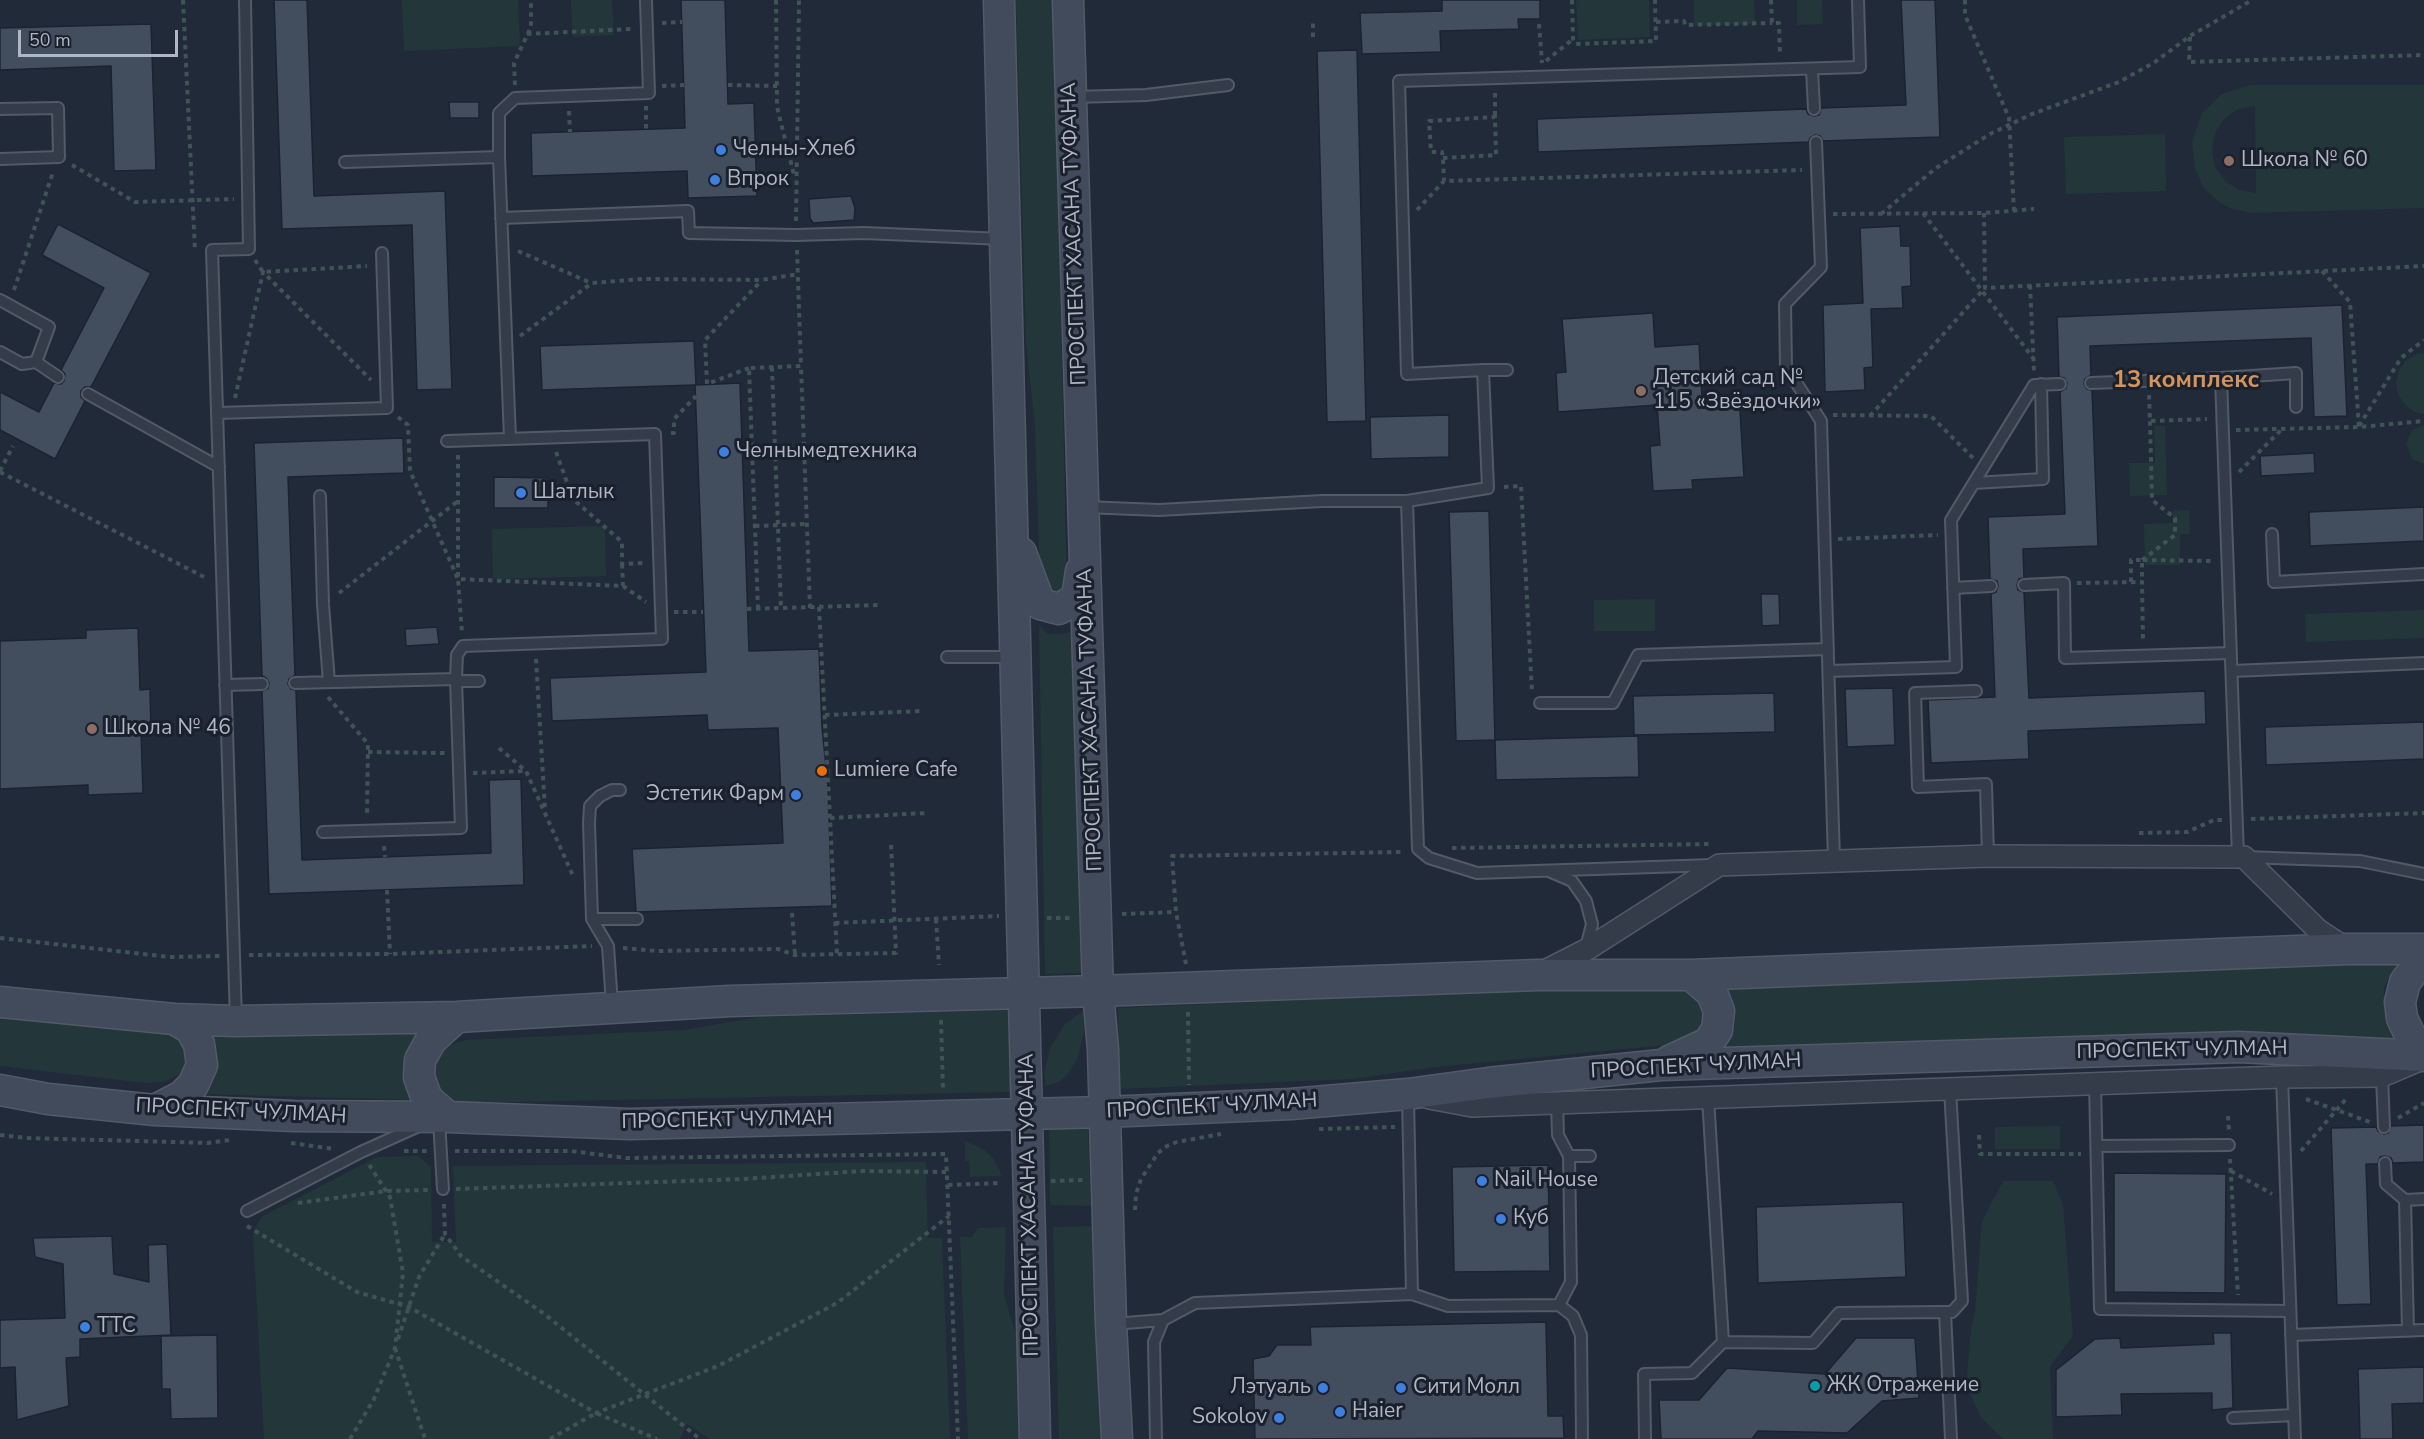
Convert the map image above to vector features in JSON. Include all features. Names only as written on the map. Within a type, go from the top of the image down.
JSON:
[{"type":"main road","name":"ПРОСПЕКТ ХАСАНА ТУФАНА","points":[[999,0],[1007,239],[1012,531],[1035,1439]]},
{"type":"main road","name":"ПРОСПЕКТ ХАСАНА ТУФАНА","points":[[1068,0],[1098,991],[1105,1112],[1117,1439]]},
{"type":"main road","points":[[1012,531],[1040,604],[1059,609],[1077,598],[1085,519]]},
{"type":"main road","points":[[0,1002],[174,1019],[236,1021],[457,1017],[730,1000],[1098,991],[1538,975],[1691,975],[2347,949],[2424,949]]},
{"type":"main road","points":[[2424,964],[2416,968],[2405,982],[2400,1002],[2402,1018],[2410,1035],[2424,1055]]},
{"type":"main road","points":[[1661,1065],[1708,1043],[1717,1030],[1719,1011],[1712,993],[1691,975]]},
{"type":"main road","points":[[443,1117],[427,1099],[419,1077],[420,1060],[431,1040],[457,1017]]},
{"type":"main road","points":[[155,1110],[182,1096],[193,1085],[202,1065],[199,1044],[190,1028],[174,1019]]},
{"type":"main road","name":"ПРОСПЕКТ ЧУЛМАН","points":[[0,1090],[48,1099],[155,1110],[294,1116],[443,1117],[630,1124],[1105,1112],[1291,1104],[1407,1094],[1661,1065],[2239,1047],[2424,1055]]},
{"type":"street","points":[[1538,975],[1586,950],[1719,865],[1988,856],[2241,856],[2318,930],[2347,949]]},
{"type":"street","points":[[1407,1094],[1472,1106],[2282,1077],[2382,1076],[2424,1055]]},
{"type":"lane","points":[[236,1021],[212,250],[249,249],[245,0]]},
{"type":"lane","points":[[510,439],[499,113],[515,98],[649,93],[646,0]]},
{"type":"lane","points":[[1507,370],[1407,374],[1399,81],[1860,67],[1858,0]]},
{"type":"lane","points":[[1812,70],[1814,108]]},
{"type":"lane","points":[[1070,97],[1146,95],[1228,85]]},
{"type":"lane","points":[[0,109],[58,108],[59,157],[0,159]]},
{"type":"lane","points":[[1816,142],[1821,267],[1785,304],[1786,368],[1821,421],[1834,861]]},
{"type":"lane","points":[[345,162],[500,157]]},
{"type":"lane","points":[[501,218],[688,211],[689,233],[796,235],[864,233],[1007,239]]},
{"type":"lane","points":[[217,413],[387,402],[382,253]]},
{"type":"lane","points":[[4,302],[49,327],[36,362]]},
{"type":"lane","points":[[0,352],[22,364],[36,362],[58,376]]},
{"type":"lane","points":[[1085,519],[1159,510],[1322,501],[1407,501],[1488,489],[1483,370]]},
{"type":"lane","points":[[2091,383],[2296,373],[2296,407]]},
{"type":"lane","points":[[2221,378],[2241,856],[2360,861],[2424,874]]},
{"type":"lane","points":[[2038,385],[2060,384]]},
{"type":"lane","points":[[1829,671],[1956,667],[1951,520],[2038,385]]},
{"type":"lane","points":[[1974,483],[2043,479],[2038,385]]},
{"type":"lane","points":[[88,394],[219,467]]},
{"type":"lane","points":[[323,832],[460,828],[456,680],[457,655],[463,646],[662,639],[655,434],[447,441]]},
{"type":"lane","points":[[320,496],[322,605],[329,682]]},
{"type":"lane","points":[[1407,501],[1418,849],[1429,858],[1477,873],[1719,865]]},
{"type":"lane","points":[[2272,534],[2274,582],[2424,574]]},
{"type":"lane","points":[[2024,585],[2064,584],[2064,658],[2231,653]]},
{"type":"lane","points":[[1953,588],[1991,586]]},
{"type":"lane","points":[[1540,703],[1613,703],[1638,655],[1828,649]]},
{"type":"lane","points":[[948,657],[1016,657]]},
{"type":"lane","points":[[2232,671],[2424,663]]},
{"type":"lane","points":[[295,683],[479,681]]},
{"type":"lane","points":[[225,685],[262,684]]},
{"type":"lane","points":[[1976,692],[1915,693],[1918,787],[1986,784],[1988,856]]},
{"type":"lane","points":[[612,1009],[608,946],[592,920],[589,823],[591,806],[600,796],[612,790],[620,790]]},
{"type":"lane","points":[[1548,871],[1572,881],[1586,901],[1592,924],[1586,950]]},
{"type":"lane","points":[[592,920],[637,919]]},
{"type":"lane","points":[[2382,1076],[2384,1127]]},
{"type":"lane","points":[[2282,1077],[2295,1439]]},
{"type":"lane","points":[[2095,1084],[2100,1309],[2290,1311]]},
{"type":"lane","points":[[1645,1439],[1644,1374],[1692,1373],[1723,1341],[1813,1343],[1839,1313],[1952,1312],[1962,1301],[1950,1089]]},
{"type":"lane","points":[[1407,1094],[1412,1294]]},
{"type":"lane","points":[[1708,1098],[1723,1341]]},
{"type":"lane","points":[[1557,1102],[1558,1135],[1569,1156],[1571,1282],[1559,1305]]},
{"type":"lane","points":[[247,1211],[361,1152],[443,1117],[441,1151],[443,1189]]},
{"type":"lane","points":[[2097,1150],[2229,1145]]},
{"type":"lane","points":[[1569,1156],[1590,1155]]},
{"type":"lane","points":[[2385,1163],[2386,1184],[2405,1200],[2424,1199]]},
{"type":"lane","points":[[2405,1200],[2408,1331]]},
{"type":"lane","points":[[1111,1324],[1163,1320],[1195,1303],[1412,1294],[1448,1306],[1559,1305],[1573,1316],[1581,1335],[1582,1439]]},
{"type":"lane","points":[[1945,1312],[1951,1439]]},
{"type":"lane","points":[[1156,1439],[1154,1342],[1163,1320]]},
{"type":"lane","points":[[2291,1335],[2424,1330]]},
{"type":"lane","points":[[2233,1418],[2294,1415]]},
{"type":"path","points":[[183,0],[195,261],[213,288]]},
{"type":"path","points":[[515,98],[514,63],[531,27],[531,0]]},
{"type":"path","points":[[776,0],[777,107],[796,181]]},
{"type":"path","points":[[795,166],[799,0]]},
{"type":"path","points":[[1572,0],[1573,39],[1576,44],[1656,41],[1655,0]]},
{"type":"path","points":[[1771,0],[1772,23]]},
{"type":"path","points":[[1965,0],[1965,15],[2009,118],[2014,211]]},
{"type":"path","points":[[1881,214],[1936,168],[1990,134],[2032,114],[2119,82],[2155,62],[2190,36],[2252,0]]},
{"type":"path","points":[[1656,22],[1684,21],[1685,25],[1779,23],[1780,71]]},
{"type":"path","points":[[1313,22],[1313,37]]},
{"type":"path","points":[[1539,24],[1542,64]]},
{"type":"path","points":[[527,34],[647,28]]},
{"type":"path","points":[[2190,36],[2189,62],[2424,55]]},
{"type":"path","points":[[1443,158],[1496,155],[1495,79]]},
{"type":"path","points":[[728,85],[777,86]]},
{"type":"path","points":[[646,93],[646,129]]},
{"type":"path","points":[[1444,181],[1442,152],[1431,152],[1429,121],[1495,117]]},
{"type":"path","points":[[4,302],[59,157],[135,202],[247,199]]},
{"type":"path","points":[[1402,226],[1444,181],[1818,170]]},
{"type":"path","points":[[1820,214],[1984,213],[2034,209]]},
{"type":"path","points":[[1923,213],[1984,289],[2033,358]]},
{"type":"path","points":[[1870,416],[1984,289],[1984,213]]},
{"type":"path","points":[[503,245],[592,283],[642,279],[762,280],[799,274]]},
{"type":"path","points":[[249,249],[263,272],[408,425],[410,471],[458,579]]},
{"type":"path","points":[[263,272],[382,265]]},
{"type":"path","points":[[1984,289],[2424,266]]},
{"type":"path","points":[[2322,271],[2350,302],[2359,427]]},
{"type":"path","points":[[231,413],[263,272]]},
{"type":"path","points":[[762,280],[705,340],[707,384],[749,368],[801,366]]},
{"type":"path","points":[[799,282],[810,608]]},
{"type":"path","points":[[508,345],[592,283]]},
{"type":"path","points":[[2030,285],[2033,358],[2038,385]]},
{"type":"path","points":[[2359,427],[2401,358],[2424,340]]},
{"type":"path","points":[[772,367],[781,608]]},
{"type":"path","points":[[749,368],[758,609]]},
{"type":"path","points":[[2142,560],[2175,536],[2175,518],[2152,500],[2148,381]]},
{"type":"path","points":[[655,434],[674,433],[674,419],[696,396]]},
{"type":"path","points":[[1817,415],[1931,416],[1983,468]]},
{"type":"path","points":[[2150,421],[2223,418]]},
{"type":"path","points":[[2223,430],[2359,427],[2424,421]]},
{"type":"path","points":[[2225,485],[2282,429]]},
{"type":"path","points":[[551,439],[573,499],[622,542],[623,586]]},
{"type":"path","points":[[13,446],[0,472],[222,586]]},
{"type":"path","points":[[752,448],[804,446]]},
{"type":"path","points":[[457,466],[458,579],[461,616]]},
{"type":"path","points":[[1488,489],[1521,486],[1531,692],[1540,703]]},
{"type":"path","points":[[348,586],[459,500]]},
{"type":"path","points":[[755,526],[807,524]]},
{"type":"path","points":[[1825,540],[1952,534]]},
{"type":"path","points":[[2131,582],[2131,560],[2228,561]]},
{"type":"path","points":[[2142,560],[2143,656]]},
{"type":"path","points":[[622,564],[660,563]]},
{"type":"path","points":[[458,579],[623,586],[661,613],[703,612]]},
{"type":"path","points":[[2064,584],[2142,582]]},
{"type":"path","points":[[747,609],[880,605]]},
{"type":"path","points":[[819,607],[837,954]]},
{"type":"path","points":[[535,644],[545,815]]},
{"type":"path","points":[[315,682],[368,744],[366,831]]},
{"type":"path","points":[[825,715],[922,711]]},
{"type":"path","points":[[499,748],[526,771],[592,920]]},
{"type":"path","points":[[368,752],[458,753]]},
{"type":"path","points":[[459,774],[526,771]]},
{"type":"path","points":[[830,818],[927,813]]},
{"type":"path","points":[[0,938],[170,957],[390,954],[608,946],[657,951],[777,949],[795,955],[896,953],[891,843]]},
{"type":"path","points":[[1187,970],[1176,912],[1172,856],[1208,856]]},
{"type":"path","points":[[387,890],[390,954]]},
{"type":"path","points":[[1122,914],[1176,912]]},
{"type":"path","points":[[792,913],[795,955]]},
{"type":"path","points":[[835,923],[1003,916]]},
{"type":"path","points":[[1044,918],[1082,918]]},
{"type":"path","points":[[936,919],[939,965]]},
{"type":"path","points":[[1188,1006],[1189,1086]]},
{"type":"path","points":[[941,1011],[943,1094]]},
{"type":"path","points":[[2285,1169],[2350,1094]]},
{"type":"path","points":[[2305,1099],[2384,1127],[2424,1103]]},
{"type":"path","points":[[2228,1116],[2238,1310]]},
{"type":"path","points":[[1135,1211],[1136,1194],[1141,1179],[1158,1153],[1177,1142],[1224,1134]]},
{"type":"path","points":[[0,1135],[26,1138],[208,1143],[237,1139]]},
{"type":"path","points":[[1979,1135],[1980,1154],[2097,1150]]},
{"type":"path","points":[[281,1142],[361,1152],[571,1151],[626,1158],[946,1154],[958,1439]]},
{"type":"path","points":[[361,1152],[390,1197],[403,1273],[395,1348],[425,1439]]},
{"type":"path","points":[[293,1204],[386,1191],[731,1179],[863,1171],[947,1172]]},
{"type":"path","points":[[2231,1171],[2286,1202]]},
{"type":"path","points":[[1048,1182],[1089,1180]]},
{"type":"path","points":[[948,1185],[1002,1183]]},
{"type":"path","points":[[443,1189],[445,1234],[461,1256],[543,1313],[700,1439]]},
{"type":"path","points":[[550,1439],[596,1413],[718,1366],[837,1303],[949,1216]]},
{"type":"path","points":[[245,1225],[357,1292],[409,1307],[596,1413],[657,1439]]},
{"type":"path","points":[[350,1439],[374,1399],[395,1348],[419,1277],[445,1234]]},
{"type":"green space","points":[[402,0],[518,0],[520,46],[404,51]]},
{"type":"green space","points":[[571,0],[612,0],[614,35],[573,37]]},
{"type":"green space","points":[[1016,0],[1054,0],[1067,585],[1062,592],[1048,591],[1040,578],[1035,427],[1026,343]]},
{"type":"green space","points":[[1576,0],[1649,0],[1650,37],[1578,40]]},
{"type":"green space","points":[[1694,0],[1754,0],[1755,24],[1694,26]]},
{"type":"green space","points":[[1797,0],[1822,0],[1823,24],[1797,25]]},
{"type":"green space","points":[[2250,85],[2424,85],[2424,208],[2251,213],[2220,203],[2204,188],[2195,169],[2192,141],[2202,113],[2222,94]],"holes":[[[2255,106],[2256,193],[2240,190],[2225,181],[2215,167],[2212,150],[2215,133],[2224,119],[2238,109]]]},
{"type":"green space","points":[[2165,134],[2166,191],[2066,194],[2064,137]]},
{"type":"green space","points":[[2424,353],[2424,414],[2415,412],[2405,405],[2398,395],[2396,383],[2405,361],[2416,354]]},
{"type":"green space","points":[[2424,425],[2424,464],[2412,459],[2406,444],[2412,430]]},
{"type":"green space","points":[[2154,426],[2165,426],[2167,495],[2130,496],[2129,463],[2155,463]]},
{"type":"green space","points":[[2189,510],[2190,534],[2180,534],[2180,565],[2145,565],[2144,524],[2173,523],[2173,511]]},
{"type":"green space","points":[[605,526],[606,576],[493,579],[492,529]]},
{"type":"green space","points":[[1655,599],[1655,631],[1594,631],[1594,600]]},
{"type":"green space","points":[[2424,610],[2424,638],[2306,642],[2305,614]]},
{"type":"green space","points":[[1081,624],[1082,973],[1045,974],[1039,625],[1048,634],[1061,634],[1070,632]]},
{"type":"green space","points":[[2402,961],[2391,973],[2384,987],[2388,1023],[2397,1039],[2141,1035],[1721,1052],[1731,1037],[1735,1023],[1732,998],[1721,985]]},
{"type":"green space","points":[[1674,984],[1701,998],[1706,1012],[1702,1027],[1693,1038],[1678,1044],[1436,1067],[1352,1079],[1120,1089],[1118,1008]]},
{"type":"green space","points":[[0,1010],[166,1031],[180,1038],[186,1049],[187,1064],[179,1075],[164,1082],[146,1083],[0,1066]]},
{"type":"green space","points":[[1008,1010],[1011,1092],[467,1103],[451,1099],[441,1091],[434,1079],[433,1066],[440,1052],[449,1045],[466,1040],[683,1030],[759,1017]]},
{"type":"green space","points":[[1083,1011],[1084,1033],[1077,1060],[1068,1074],[1059,1082],[1046,1086],[1044,1073],[1050,1048],[1065,1024]]},
{"type":"green space","points":[[208,1031],[420,1031],[410,1046],[405,1062],[415,1100],[203,1094],[212,1080],[216,1063]]},
{"type":"green space","points":[[1088,1121],[1091,1206],[1050,1205],[1049,1123]]},
{"type":"green space","points":[[2060,1126],[2060,1149],[1995,1149],[1995,1127]]},
{"type":"green space","points":[[965,1141],[985,1150],[994,1159],[1002,1176],[970,1177],[969,1161],[965,1161]]},
{"type":"green space","points":[[418,1156],[431,1167],[432,1242],[456,1242],[453,1166],[926,1162],[928,1238],[942,1238],[950,1439],[710,1439],[687,1424],[680,1439],[264,1439],[253,1234],[261,1217],[377,1157]]},
{"type":"green space","points":[[2003,1181],[2053,1181],[2063,1204],[2073,1336],[2050,1366],[2053,1439],[2003,1439],[1981,1417],[1966,1386],[1982,1221]]},
{"type":"green space","points":[[1093,1226],[1100,1439],[1059,1439],[1053,1227]]},
{"type":"green space","points":[[1006,1227],[1004,1295],[1021,1350],[1024,1439],[968,1439],[960,1237],[972,1237],[978,1228]]},
{"type":"building","points":[[274,0],[307,0],[314,196],[445,191],[452,389],[417,390],[412,225],[282,229]]},
{"type":"building","points":[[681,0],[725,0],[728,104],[754,103],[757,196],[688,198],[687,171],[532,176],[531,133],[685,128]]},
{"type":"building","points":[[1442,0],[1540,0],[1540,19],[1518,19],[1519,29],[1440,31],[1441,52],[1362,54],[1360,13],[1442,11]]},
{"type":"building","points":[[1901,0],[1935,0],[1940,137],[1823,141],[1820,136],[1815,135],[1810,138],[1809,142],[1538,152],[1537,119],[1806,109],[1808,114],[1814,116],[1819,115],[1821,108],[1906,105]]},
{"type":"building","points":[[151,24],[156,170],[114,171],[111,66],[0,70],[0,28]]},
{"type":"building","points":[[1357,50],[1366,421],[1327,422],[1317,51]]},
{"type":"building","points":[[449,102],[479,102],[479,118],[450,118]]},
{"type":"building","points":[[851,196],[855,208],[854,220],[813,223],[810,218],[809,199]]},
{"type":"building","points":[[58,224],[151,273],[91,387],[85,387],[81,391],[81,397],[85,401],[55,459],[0,430],[0,392],[39,412],[54,383],[61,384],[64,381],[65,374],[61,370],[104,288],[42,255]]},
{"type":"building","points":[[1900,226],[1901,246],[1910,246],[1911,286],[1902,287],[1903,308],[1871,309],[1873,367],[1864,368],[1865,390],[1825,392],[1823,305],[1863,303],[1860,228]]},
{"type":"building","points":[[2342,305],[2347,416],[2314,417],[2311,338],[2090,346],[2091,375],[2085,379],[2084,384],[2087,389],[2092,390],[2098,546],[2023,549],[2024,578],[2019,579],[2017,585],[2018,590],[2024,592],[2029,698],[2205,691],[2206,724],[2028,731],[2029,759],[1931,763],[1928,700],[1995,697],[1991,594],[1996,592],[1998,586],[1997,581],[1990,579],[1988,517],[2065,514],[2060,392],[2066,388],[2067,383],[2064,378],[2059,377],[2057,317]]},
{"type":"building","points":[[1653,313],[1655,347],[1699,344],[1702,397],[1739,394],[1744,477],[1692,480],[1693,489],[1653,491],[1650,446],[1660,445],[1657,405],[1558,412],[1556,373],[1566,372],[1562,319]]},
{"type":"building","points":[[694,341],[696,385],[740,383],[749,651],[819,649],[822,727],[828,787],[832,906],[636,912],[632,849],[783,843],[778,728],[708,730],[707,715],[552,721],[550,678],[706,672],[695,385],[542,390],[540,346]]},
{"type":"building","points":[[1449,415],[1449,457],[1371,459],[1370,417]]},
{"type":"building","points":[[403,438],[404,473],[288,477],[295,675],[289,679],[288,684],[291,689],[296,690],[302,860],[491,853],[489,780],[521,779],[524,885],[269,894],[262,691],[268,688],[269,683],[262,676],[254,443]]},
{"type":"building","points":[[2314,453],[2315,473],[2261,476],[2260,456]]},
{"type":"building","name":"Шатлык","points":[[494,477],[548,478],[548,508],[494,508]]},
{"type":"building","points":[[2424,507],[2424,541],[2310,546],[2309,512]]},
{"type":"building","points":[[1489,511],[1495,740],[1456,741],[1449,512]]},
{"type":"building","points":[[1761,594],[1779,594],[1780,625],[1762,626]]},
{"type":"building","points":[[437,627],[439,644],[406,646],[405,629]]},
{"type":"building","points":[[138,628],[140,690],[150,689],[151,731],[141,731],[143,793],[88,795],[88,785],[0,789],[0,641],[86,638],[86,630]]},
{"type":"building","points":[[1893,688],[1895,745],[1847,747],[1845,689]]},
{"type":"building","points":[[1774,693],[1775,732],[1634,735],[1633,696]]},
{"type":"building","points":[[2424,722],[2424,759],[2266,765],[2265,727]]},
{"type":"building","points":[[1638,736],[1639,777],[1496,780],[1495,740]]},
{"type":"building","points":[[2424,1125],[2424,1162],[2393,1163],[2391,1158],[2385,1156],[2380,1157],[2378,1164],[2366,1164],[2371,1304],[2337,1305],[2331,1128],[2376,1127],[2384,1134],[2388,1133],[2391,1126]]},
{"type":"building","name":"Куб","points":[[1548,1165],[1550,1271],[1454,1272],[1452,1167]]},
{"type":"building","points":[[2114,1173],[2226,1174],[2225,1293],[2114,1292]]},
{"type":"building","points":[[1903,1202],[1906,1277],[1758,1283],[1756,1207]]},
{"type":"building","name":"ТТС","points":[[112,1236],[114,1274],[149,1282],[148,1245],[167,1244],[171,1335],[80,1339],[80,1357],[66,1358],[69,1406],[17,1420],[15,1367],[0,1368],[0,1320],[65,1318],[63,1264],[35,1257],[33,1238]]},
{"type":"building","name":"Сити Молл","points":[[1546,1322],[1548,1416],[1563,1416],[1564,1438],[1255,1439],[1253,1359],[1269,1356],[1277,1345],[1311,1345],[1310,1327]]},
{"type":"building","points":[[2213,1333],[2231,1333],[2233,1408],[2212,1410],[2212,1393],[2121,1394],[2122,1415],[2056,1417],[2056,1370],[2095,1339],[2120,1338],[2121,1348],[2214,1344]]},
{"type":"building","points":[[217,1335],[218,1418],[171,1419],[170,1389],[162,1389],[161,1336]]},
{"type":"building","name":"ЖК Отражение","points":[[1856,1338],[1915,1338],[1919,1398],[1882,1401],[1847,1433],[1758,1431],[1752,1439],[1661,1439],[1659,1400],[1699,1400],[1727,1368],[1825,1374]]},
{"type":"building","points":[[2424,1367],[2424,1403],[2392,1404],[2393,1439],[2360,1439],[2358,1369]]},
{"type":"place","name":"Челны-Хлеб","points":[[721,150]]},
{"type":"place","name":"Школа № 60","points":[[2229,161]]},
{"type":"place","name":"Впрок","points":[[715,180]]},
{"type":"place","name":"Детский сад № 115 «Звёздочки»","points":[[1641,391]]},
{"type":"place","name":"Челнымедтехника","points":[[724,452]]},
{"type":"place","name":"Шатлык","points":[[521,493]]},
{"type":"place","name":"Школа № 46","points":[[92,729]]},
{"type":"place","name":"Lumiere Cafe","points":[[822,771]]},
{"type":"place","name":"Эстетик Фарм","points":[[796,795]]},
{"type":"place","name":"Nail House","points":[[1482,1181]]},
{"type":"place","name":"Куб","points":[[1501,1219]]},
{"type":"place","name":"ТТС","points":[[85,1327]]},
{"type":"place","name":"ЖК Отражение","points":[[1815,1386]]},
{"type":"place","name":"Лэтуаль","points":[[1323,1388]]},
{"type":"place","name":"Сити Молл","points":[[1401,1388]]},
{"type":"place","name":"Haier","points":[[1340,1412]]},
{"type":"place","name":"Sokolov","points":[[1279,1418]]},
{"type":"district","name":"13 комплекс","points":[[2186,381]]}]
